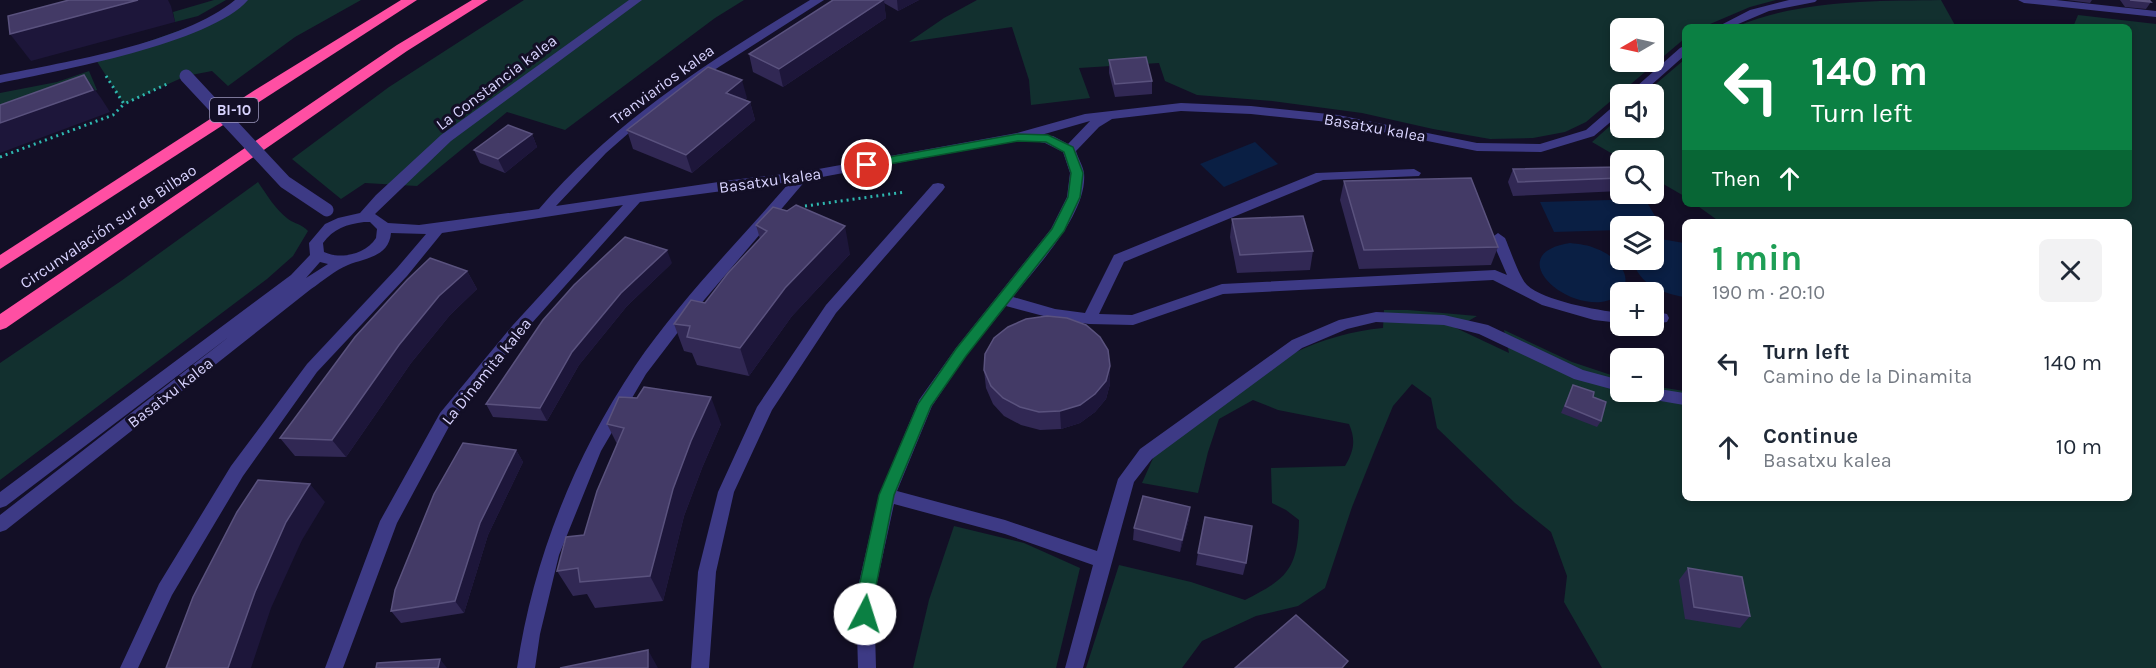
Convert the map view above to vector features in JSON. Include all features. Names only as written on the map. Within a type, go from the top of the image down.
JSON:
[{"type":"highway","name":"BI-10","points":[[0,263],[270,87],[410,0]]},
{"type":"highway","name":"Circunvalación sur de Bilbao","points":[[0,323],[402,48],[481,0]]},
{"type":"street","points":[[0,79],[96,60],[153,43],[226,14],[242,0]]},
{"type":"street","name":"La Constancia kalea","points":[[364,217],[381,198],[446,138],[636,0]]},
{"type":"street","name":"Tranviarios kalea","points":[[542,214],[564,185],[607,146],[693,78],[818,0]]},
{"type":"street","points":[[1728,24],[1783,3],[1810,0]]},
{"type":"street","points":[[2024,0],[2156,14]]},
{"type":"street","points":[[1645,84],[1682,52]]},
{"type":"street","points":[[186,76],[285,182],[327,210],[336,224],[364,217],[374,218],[384,228],[384,237],[375,248]]},
{"type":"street","name":"Basatxu kalea","points":[[384,228],[438,229],[802,176],[1018,137],[1085,118],[1181,107],[1251,110],[1338,119],[1478,147],[1541,148],[1590,133],[1610,115]]},
{"type":"street","name":"Basatxu kalea","points":[[1069,150],[1095,124],[1117,114]]},
{"type":"street","points":[[867,668],[864,651],[865,596],[887,495],[925,404],[961,352],[1057,231],[1074,197],[1077,173],[1069,150],[1048,139],[1018,137]]},
{"type":"street","points":[[1089,319],[1119,259],[1321,176],[1414,173]]},
{"type":"street","points":[[526,668],[531,634],[550,555],[594,450],[641,370],[683,315],[802,176]]},
{"type":"street","points":[[700,668],[707,572],[726,492],[765,407],[831,309],[938,187]]},
{"type":"street","name":"La Dinamita kalea","points":[[333,668],[389,521],[446,417],[518,329],[636,199]]},
{"type":"street","name":"Basatxu kalea","points":[[0,501],[296,279],[310,266],[316,255],[314,249],[320,236],[336,224]]},
{"type":"street","points":[[129,668],[165,590],[237,471],[312,368],[438,229]]},
{"type":"street","name":"Basatxu kalea","points":[[0,525],[306,285],[342,262],[360,257],[375,248],[419,230]]},
{"type":"street","points":[[1498,238],[1520,287]]},
{"type":"street","points":[[316,255],[331,262],[342,262]]},
{"type":"street","points":[[1003,300],[1055,314],[1089,319],[1133,320],[1222,289],[1495,275],[1546,301],[1594,315],[1610,317]]},
{"type":"street","points":[[1074,668],[1126,479],[1146,454],[1297,344],[1344,324],[1376,317],[1444,320],[1483,329],[1580,375],[1610,383]]},
{"type":"street","points":[[1664,396],[1682,399]]},
{"type":"street","points":[[887,495],[1005,527],[1103,561]]},
{"type":"path","points":[[96,60],[124,104]]},
{"type":"path","points":[[0,157],[112,115],[124,104],[186,76]]},
{"type":"path","points":[[774,211],[938,187]]},
{"type":"green space","points":[[214,0],[226,0],[198,16],[175,22],[173,12]]},
{"type":"green space","points":[[242,0],[361,0],[295,37],[228,86],[212,71],[186,76],[124,104],[96,60],[226,14]]},
{"type":"green space","points":[[524,0],[744,0],[715,18],[565,130],[507,112],[417,186],[365,183],[341,199],[292,159],[389,87]]},
{"type":"green space","points":[[977,0],[1776,0],[1750,7],[1710,24],[1682,24],[1682,41],[1664,56],[1664,18],[1610,18],[1610,72],[1645,72],[1631,84],[1610,84],[1610,102],[1586,122],[1565,132],[1533,138],[1490,139],[1362,113],[1272,101],[1197,95],[1165,81],[1159,63],[1079,68],[1090,98],[1031,105],[1029,80],[1012,27],[909,42],[944,18]]},
{"type":"green space","points":[[1941,0],[1954,24],[1744,24],[1760,18],[1810,7],[1863,2]]},
{"type":"green space","points":[[2078,15],[2156,24],[2156,668],[1602,668],[1564,602],[1567,576],[1551,532],[1515,503],[1437,428],[1431,398],[1412,384],[1393,406],[1352,507],[1325,588],[1298,606],[1256,616],[1202,641],[1182,668],[1086,668],[1119,565],[1191,582],[1245,600],[1271,586],[1287,570],[1296,550],[1299,520],[1272,503],[1271,468],[1345,466],[1353,445],[1353,435],[1349,424],[1278,410],[1253,400],[1219,419],[1198,493],[1142,483],[1154,456],[1294,353],[1338,336],[1383,328],[1384,310],[1477,316],[1456,328],[1509,353],[1504,330],[1572,362],[1610,375],[1610,402],[1664,402],[1664,388],[1682,391],[1682,501],[2132,501],[2132,219],[1716,219],[1699,207],[2132,207],[2132,24],[2074,24]]},
{"type":"green space","points":[[1682,62],[1682,195],[1664,184],[1664,150],[1610,150],[1610,152],[1592,142],[1610,126],[1610,138],[1664,138],[1664,84],[1656,84]]},
{"type":"green space","points":[[89,71],[97,90],[0,126],[0,93],[57,82]]},
{"type":"green space","points":[[258,182],[283,215],[308,231],[293,256],[267,279],[0,480],[0,363],[121,281]]},
{"type":"green space","points":[[954,526],[1024,543],[1080,568],[1056,668],[913,668],[929,600]]},
{"type":"water","points":[[1255,142],[1278,164],[1224,187],[1200,164]]},
{"type":"water","points":[[1610,200],[1610,204],[1648,204],[1655,216],[1610,216],[1610,230],[1554,232],[1540,202]]},
{"type":"water","points":[[1664,240],[1682,243],[1682,297],[1664,292],[1664,282],[1647,282],[1637,270],[1664,270]]},
{"type":"water","points":[[1570,243],[1604,252],[1610,256],[1610,270],[1622,270],[1625,282],[1610,282],[1610,300],[1604,302],[1585,301],[1569,296],[1555,288],[1545,278],[1540,267],[1541,257],[1551,249]]},
{"type":"building","points":[[69,0],[138,0],[10,34],[8,16]]},
{"type":"building","points":[[833,0],[883,0],[779,69],[749,54]]},
{"type":"building","points":[[1146,57],[1152,81],[1115,84],[1109,60]]},
{"type":"building","points":[[708,67],[742,80],[726,93],[750,102],[686,155],[627,130]]},
{"type":"building","points":[[84,75],[93,90],[0,123],[0,105]]},
{"type":"building","points":[[508,125],[532,134],[498,159],[474,150]]},
{"type":"building","points":[[1610,167],[1610,178],[1518,182],[1513,169]]},
{"type":"building","points":[[1471,178],[1498,247],[1364,250],[1344,181]]},
{"type":"building","points":[[796,205],[845,226],[785,288],[740,348],[687,337],[690,326],[674,324],[691,300],[705,303],[728,273],[767,231],[756,225],[773,207],[787,211]]},
{"type":"building","points":[[1303,216],[1313,251],[1240,255],[1232,219]]},
{"type":"building","points":[[625,237],[667,250],[621,293],[572,352],[540,408],[486,404],[543,320],[574,285]]},
{"type":"building","points":[[430,258],[467,271],[439,296],[399,345],[332,440],[280,438],[355,337]]},
{"type":"building","points":[[1047,316],[1067,318],[1086,325],[1100,337],[1108,350],[1110,366],[1106,381],[1095,394],[1080,405],[1060,411],[1039,412],[1020,407],[1003,398],[991,386],[984,370],[985,354],[994,338],[1008,327],[1026,319]]},
{"type":"building","points":[[1573,385],[1594,392],[1593,397],[1606,402],[1601,421],[1565,406]]},
{"type":"building","points":[[644,387],[711,397],[673,489],[650,576],[580,582],[578,568],[557,571],[566,537],[584,535],[597,491],[624,428],[607,424],[619,397],[637,398]]},
{"type":"building","points":[[463,443],[516,450],[480,523],[455,601],[391,611],[395,590],[434,494]]},
{"type":"building","points":[[258,480],[310,484],[286,522],[255,592],[228,668],[166,668],[193,597],[237,512]]},
{"type":"building","points":[[1143,496],[1190,507],[1182,540],[1134,528]]},
{"type":"building","points":[[1205,517],[1252,526],[1246,563],[1198,553]]},
{"type":"building","points":[[1688,568],[1742,577],[1750,616],[1694,607]]},
{"type":"building","points":[[1296,615],[1348,661],[1342,668],[1235,668]]},
{"type":"building","points":[[648,650],[648,668],[560,668]]},
{"type":"building","points":[[440,659],[438,668],[376,668],[377,663]]},
{"type":"route","points":[[865,614],[865,596],[887,495],[925,404],[961,352],[1057,231],[1074,197],[1077,173],[1069,150],[1048,139],[1018,137],[867,165]]}]
